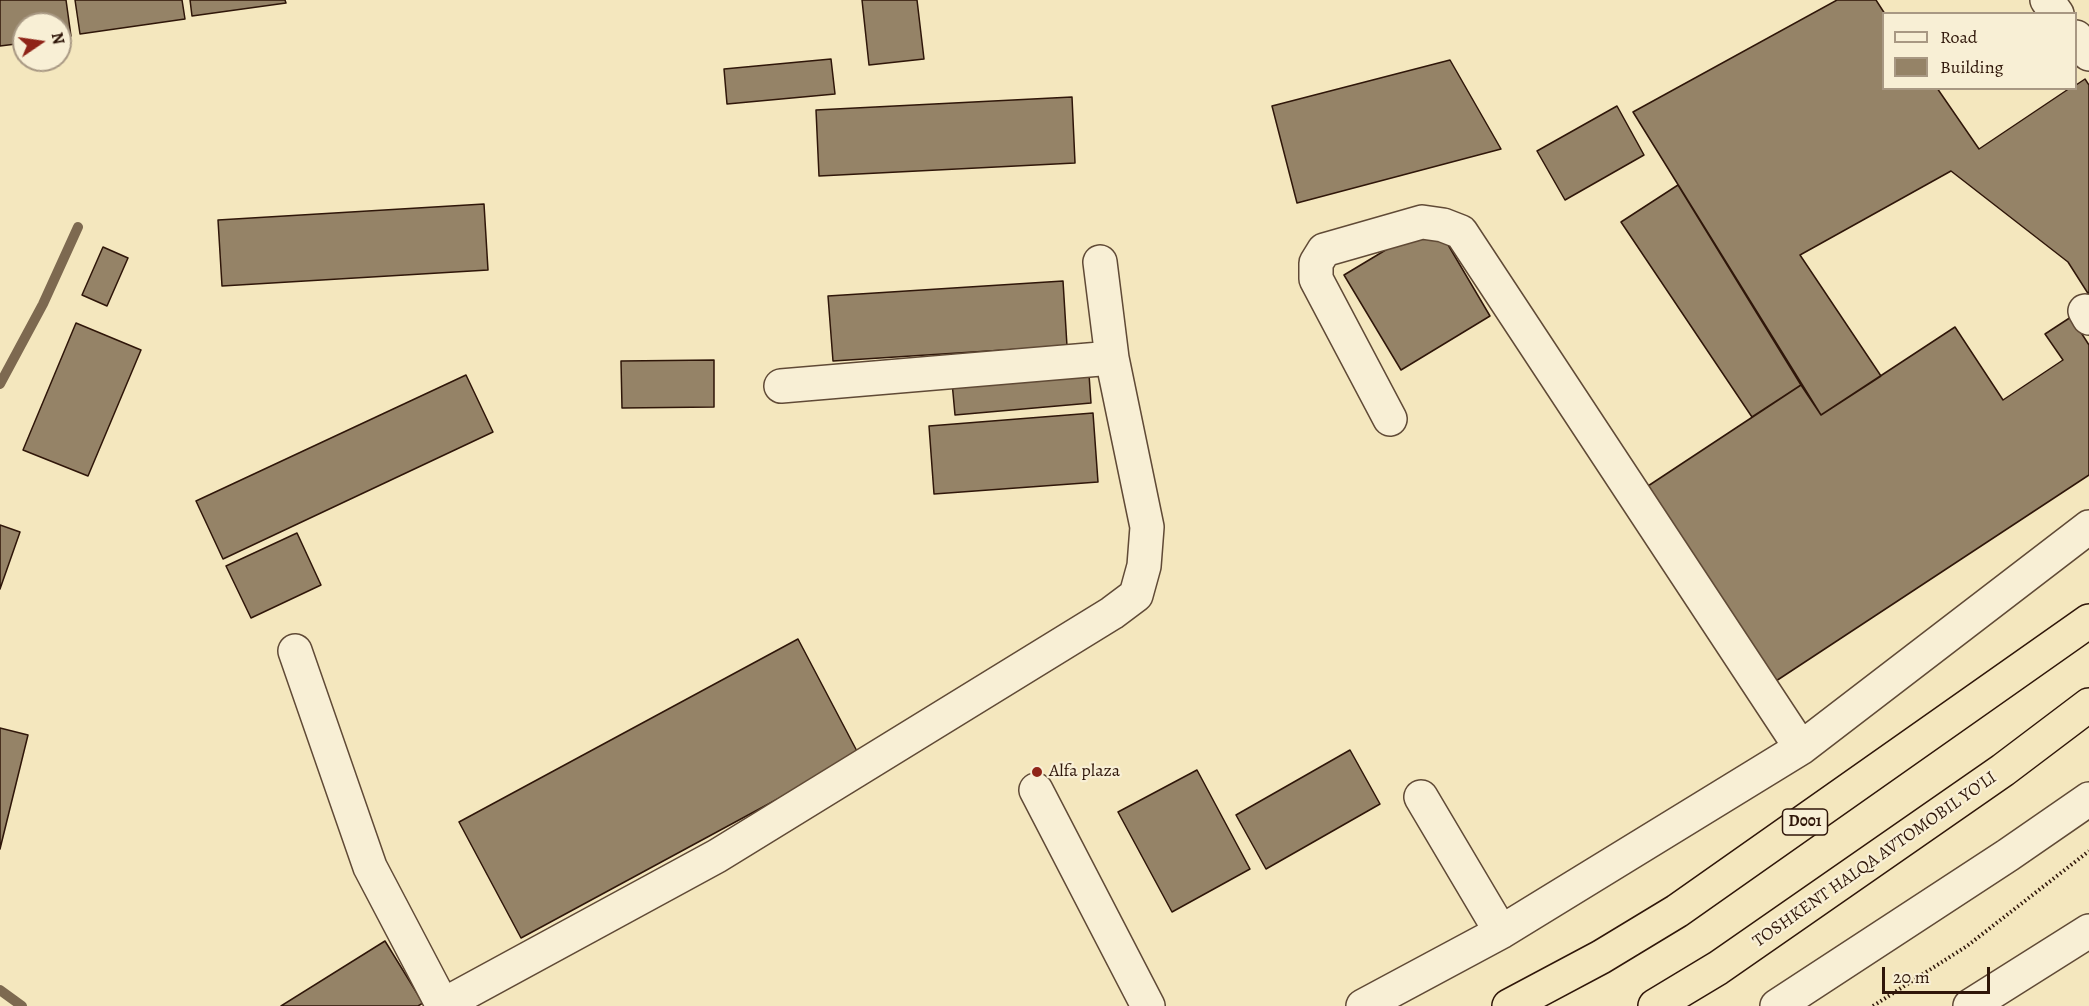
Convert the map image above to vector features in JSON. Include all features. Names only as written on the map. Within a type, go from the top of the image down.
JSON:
[{"type":"highway","name":"D001","points":[[1509,1006],[1601,957],[1677,911],[2089,621]]},
{"type":"highway","name":"TOSHKENT HALQA AVTOMOBIL YO'LI","points":[[1655,1006],[1748,948],[2003,770],[2089,705]]},
{"type":"street","points":[[2077,38],[2089,54]]},
{"type":"street","points":[[1390,419],[1317,279],[1316,263],[1324,250],[1422,222],[1443,225],[1461,232],[1475,251],[1801,748]]},
{"type":"street","points":[[295,651],[370,867],[443,1006],[717,856],[952,713],[1112,613],[1136,595],[1144,566],[1147,526],[1112,358],[1100,262]]},
{"type":"street","points":[[781,386],[1112,358]]},
{"type":"street","points":[[1363,1006],[1501,932],[1801,748],[2089,527]]},
{"type":"street","points":[[1036,790],[1148,1006]]},
{"type":"street","points":[[1421,797],[1501,932]]},
{"type":"street","points":[[1777,1006],[2089,799]]},
{"type":"street","points":[[1970,1006],[2089,931]]},
{"type":"path","points":[[1873,1006],[1967,946],[2089,851]]},
{"type":"building","points":[[0,0],[66,0],[68,12],[12,12],[12,44],[0,46]]},
{"type":"building","points":[[75,0],[182,0],[185,19],[80,34]]},
{"type":"building","points":[[190,0],[285,0],[286,3],[192,16]]},
{"type":"building","points":[[862,0],[917,0],[924,59],[869,65]]},
{"type":"building","points":[[1837,0],[1876,0],[1884,12],[1882,90],[1938,90],[1979,149],[2067,90],[2077,90],[2077,84],[2085,79],[2089,85],[2089,295],[2068,262],[1951,171],[1800,255],[1881,376],[1821,415],[1633,112]]},
{"type":"building","points":[[831,59],[835,94],[727,104],[724,69]]},
{"type":"building","points":[[1450,60],[1501,149],[1297,203],[1272,106]]},
{"type":"building","points":[[1072,97],[1075,163],[819,176],[816,110]]},
{"type":"building","points":[[1617,106],[1644,155],[1565,200],[1537,151]]},
{"type":"building","points":[[1678,185],[1801,385],[1752,417],[1621,222]]},
{"type":"building","points":[[484,204],[488,270],[222,286],[218,220]]},
{"type":"building","points":[[1434,221],[1490,316],[1401,370],[1344,275]]},
{"type":"building","points":[[103,247],[128,258],[107,306],[82,295]]},
{"type":"building","points":[[1063,281],[1067,346],[833,361],[828,296]]},
{"type":"building","points":[[2071,317],[2089,345],[2089,475],[1776,681],[1648,486],[1801,385],[1821,415],[1955,327],[2003,400],[2063,360],[2045,334]]},
{"type":"building","points":[[76,323],[141,350],[88,476],[23,450]]},
{"type":"building","points":[[714,360],[714,407],[622,408],[621,361]]},
{"type":"building","points":[[1088,360],[1091,403],[955,415],[951,371]]},
{"type":"building","points":[[466,375],[493,432],[223,559],[196,501]]},
{"type":"building","points":[[1093,413],[1098,482],[934,494],[929,426]]},
{"type":"building","points":[[0,525],[20,532],[0,589]]},
{"type":"building","points":[[297,533],[321,585],[251,618],[226,566]]},
{"type":"building","points":[[798,639],[859,755],[521,938],[459,822]]},
{"type":"building","points":[[0,728],[28,735],[0,849]]},
{"type":"building","points":[[1350,750],[1380,804],[1266,869],[1236,815]]},
{"type":"building","points":[[1197,770],[1250,869],[1172,912],[1118,812]]},
{"type":"building","points":[[385,941],[423,1003],[418,1006],[281,1006]]},
{"type":"waterway","points":[[0,384],[43,304],[78,227]]},
{"type":"waterway","points":[[0,990],[22,1006]]},
{"type":"place","name":"Alfa plaza","points":[[1037,772]]}]
